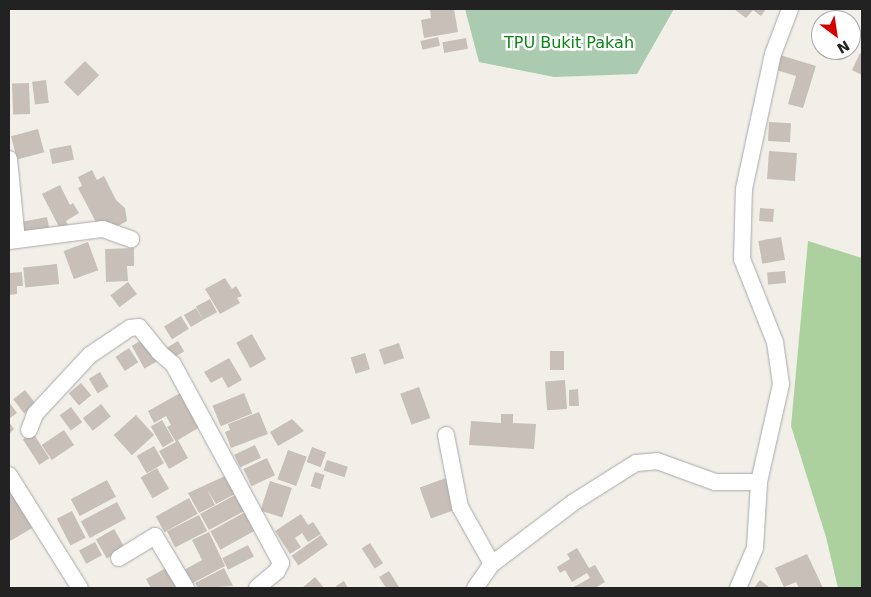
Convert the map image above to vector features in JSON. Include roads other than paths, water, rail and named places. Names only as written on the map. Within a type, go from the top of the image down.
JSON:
[{"type":"street","points":[[738,588],[755,548],[759,482],[781,384],[775,342],[742,259],[744,189],[773,54],[790,9]]},
{"type":"street","points":[[9,159],[13,241],[103,229],[131,239]]},
{"type":"street","points":[[29,430],[35,414],[90,355],[130,328],[139,327],[158,352],[173,364],[281,563],[277,571],[257,588]]},
{"type":"street","points":[[446,436],[460,507],[492,564]]},
{"type":"street","points":[[475,588],[492,564],[574,502],[636,463],[657,461],[715,482],[759,482]]},
{"type":"street","points":[[9,475],[80,588]]},
{"type":"street","points":[[119,558],[155,536],[186,588]]},
{"type":"park label","name":"TPU Bukit Pakah","points":[[569,43]]}]
